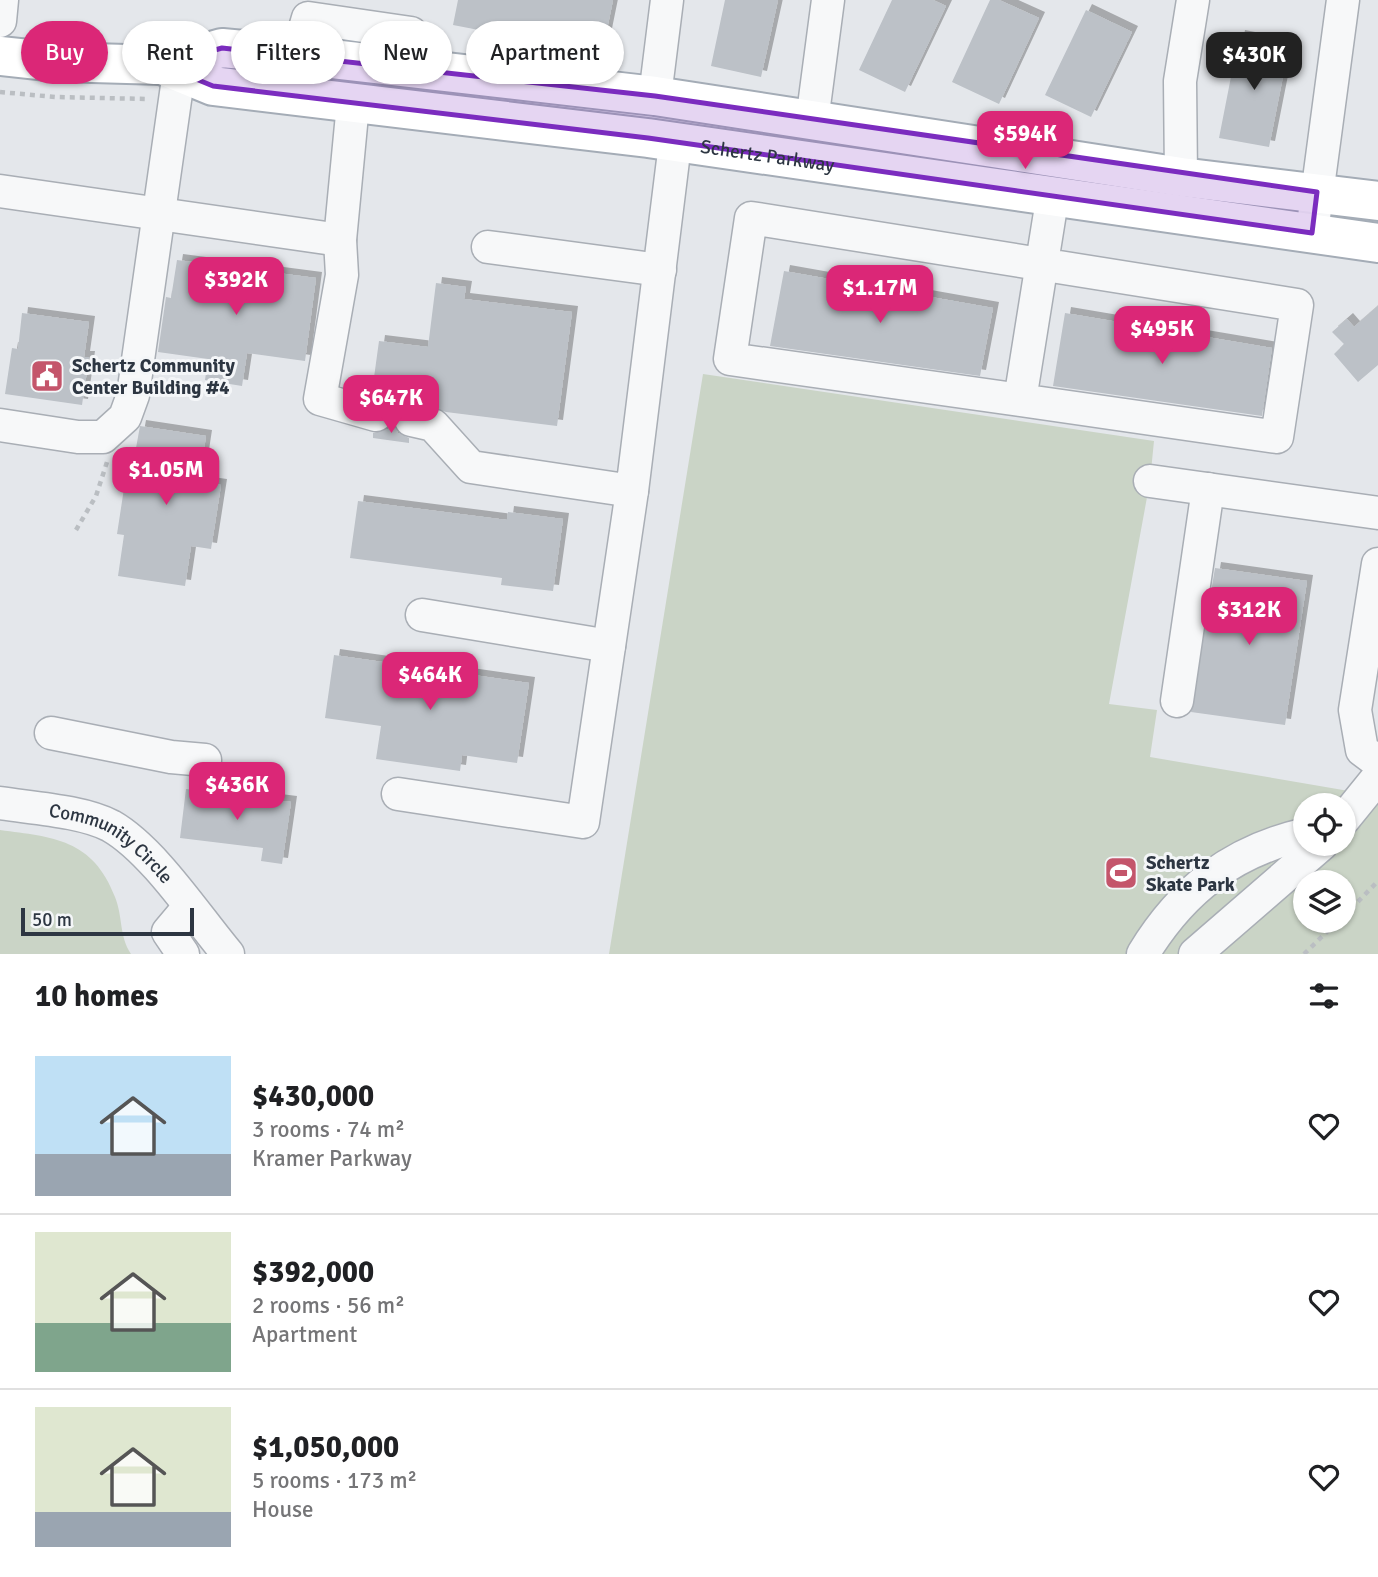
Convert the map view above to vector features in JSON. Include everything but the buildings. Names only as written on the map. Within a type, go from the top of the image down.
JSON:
[{"type":"main road","name":"Schertz Parkway","points":[[0,56],[122,66]]},
{"type":"main road","name":"Schertz Parkway","points":[[452,75],[655,96],[1057,155],[1312,233],[1378,243]]},
{"type":"main road","name":"Schertz Parkway","points":[[208,84],[405,111],[807,159],[1053,194],[1317,192],[1378,201]]},
{"type":"main road","points":[[288,96],[291,84]]},
{"type":"main road","points":[[405,111],[411,84]]},
{"type":"main road","points":[[655,96],[662,141]]},
{"type":"main road","points":[[807,159],[812,121]]},
{"type":"main road","points":[[1053,194],[1057,155]]},
{"type":"street","points":[[0,21],[2,0]]},
{"type":"street","points":[[655,96],[667,0]]},
{"type":"street","points":[[812,121],[828,0]]},
{"type":"street","points":[[1178,194],[1180,81],[1194,0]]},
{"type":"street","points":[[1312,233],[1343,0]]},
{"type":"street","points":[[0,425],[78,437],[103,437],[125,417],[133,395],[157,213],[169,84]]},
{"type":"street","points":[[353,104],[340,240],[342,275],[320,399],[376,415]]},
{"type":"street","points":[[398,794],[583,822],[632,492],[660,270],[662,141]]},
{"type":"street","points":[[0,191],[340,240]]},
{"type":"street","points":[[1020,400],[1053,194]]},
{"type":"street","points":[[751,218],[1297,305],[1278,437],[1020,400],[730,359],[751,218]]},
{"type":"street","points":[[488,247],[660,270]]},
{"type":"street","points":[[411,420],[433,425],[471,467],[632,492]]},
{"type":"street","points":[[1150,481],[1378,513]]},
{"type":"street","points":[[1177,701],[1208,489]]},
{"type":"street","points":[[1378,564],[1355,710],[1362,750],[1378,762]]},
{"type":"street","points":[[422,615],[609,646]]},
{"type":"street","points":[[51,733],[171,757],[205,760]]},
{"type":"street","points":[[1356,804],[1378,777]]},
{"type":"street","name":"Community Circle","points":[[0,803],[84,817],[110,826],[141,849],[228,954]]},
{"type":"street","points":[[1143,954],[1165,918],[1219,870],[1270,842],[1293,837]]},
{"type":"street","points":[[1195,954],[1308,856]]},
{"type":"street","points":[[183,954],[168,932],[189,907]]},
{"type":"path","points":[[76,530],[96,496],[105,465],[124,432],[125,417]]},
{"type":"path","points":[[1356,904],[1378,881]]},
{"type":"path","points":[[1304,954],[1326,933]]},
{"type":"highlighted area","points":[[222,48],[297,55],[655,96],[1317,192],[1312,233],[648,138],[213,86],[162,65]]},
{"type":"green space","points":[[703,374],[1154,441],[1150,481],[1109,704],[1157,710],[1150,757],[1378,796],[1378,954],[609,954]]},
{"type":"green space","points":[[0,830],[37,835],[69,844],[95,863],[115,897],[131,954],[0,954]]},
{"type":"place","name":"Schertz Community Center Building #4","points":[[47,376]]},
{"type":"place","name":"Schertz Skate Park","points":[[1121,873]]}]
